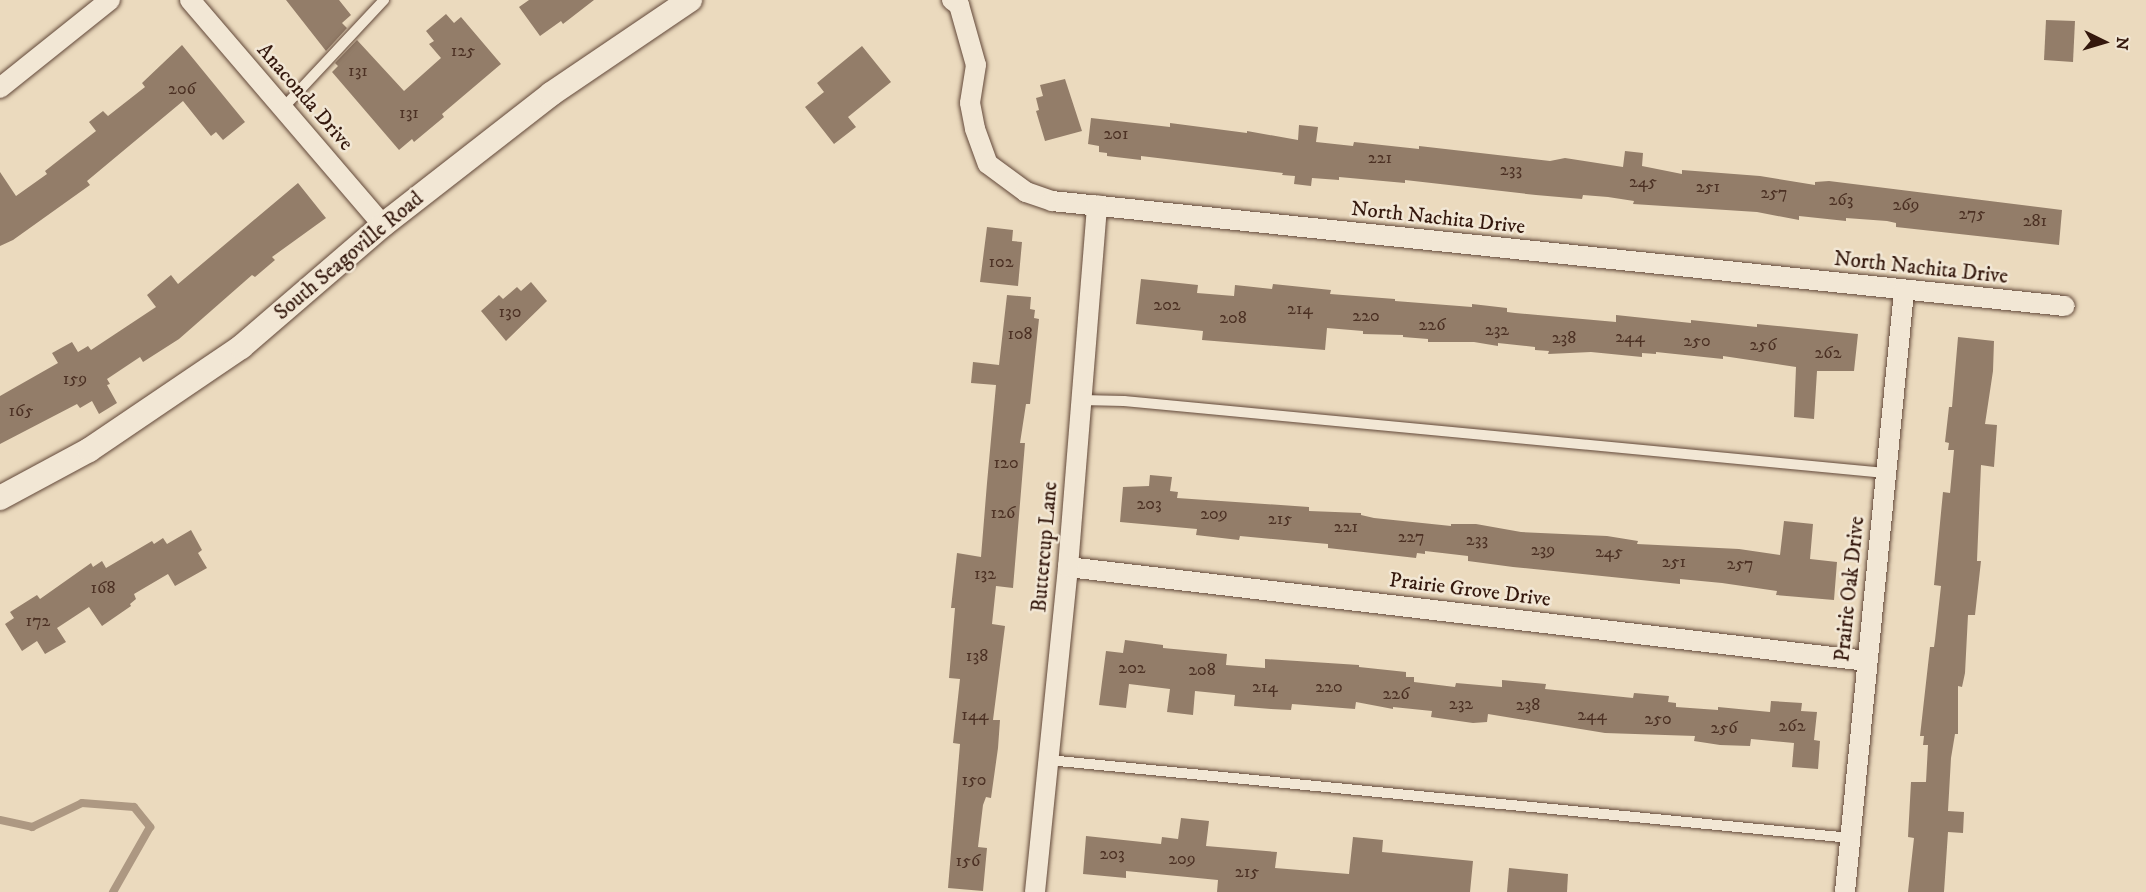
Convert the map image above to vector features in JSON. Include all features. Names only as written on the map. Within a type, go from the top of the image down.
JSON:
[{"type":"street","points":[[0,88],[110,0]]},
{"type":"street","name":"Anaconda Drive","points":[[190,0],[383,225]]},
{"type":"street","name":"South Seagoville Road","points":[[0,498],[89,450],[241,347],[383,225],[551,94],[690,0]]},
{"type":"street","name":"North Nachita Drive","points":[[952,0],[959,5],[976,65],[970,103],[975,129],[988,164],[1026,192],[1052,201],[2065,306]]},
{"type":"street","name":"Buttercup Lane","points":[[1035,892],[1068,567],[1096,205]]},
{"type":"street","name":"Prairie Oak Drive","points":[[1845,892],[1904,291]]},
{"type":"street","name":"Prairie Grove Drive","points":[[1068,567],[1867,661]]},
{"type":"lane","points":[[283,108],[384,0]]},
{"type":"lane","points":[[1081,400],[1147,403],[1886,473]]},
{"type":"lane","points":[[1048,760],[1850,838]]},
{"type":"building","points":[[286,0],[339,0],[351,15],[342,23],[347,28],[326,51]]},
{"type":"building","points":[[529,0],[594,0],[563,24],[561,21],[540,36],[519,7]]},
{"type":"building","points":[[446,14],[454,23],[461,17],[501,64],[442,114],[444,117],[414,142],[412,139],[399,150],[332,72],[338,66],[335,63],[357,40],[404,91],[441,58],[429,44],[434,41],[426,31]]},
{"type":"building","points":[[2046,20],[2075,21],[2073,62],[2044,60]]},
{"type":"building","points":[[182,45],[245,122],[223,140],[216,132],[211,136],[183,101],[87,181],[90,185],[13,240],[0,246],[0,172],[16,196],[47,174],[45,171],[96,131],[89,122],[103,111],[108,116],[145,87],[142,83]]},
{"type":"building","points":[[862,46],[891,82],[848,117],[856,127],[834,144],[805,107],[824,92],[817,83]]},
{"type":"building","points":[[1065,79],[1082,131],[1045,141],[1036,111],[1039,110],[1036,98],[1043,96],[1040,85]]},
{"type":"building","points":[[1091,118],[1170,127],[1170,123],[1247,133],[1247,131],[1298,140],[1299,125],[1318,127],[1316,142],[1353,146],[1354,142],[1419,149],[1419,146],[1550,161],[1565,158],[1623,167],[1625,151],[1643,153],[1642,166],[1682,174],[1682,170],[1760,176],[1815,185],[1815,182],[1829,181],[2062,210],[2059,245],[1896,227],[1896,223],[1887,221],[1846,218],[1846,221],[1799,216],[1799,220],[1757,212],[1633,204],[1634,201],[1608,197],[1583,195],[1582,199],[1405,180],[1405,183],[1339,177],[1339,180],[1312,178],[1311,186],[1294,184],[1295,176],[1282,175],[1283,173],[1141,156],[1141,160],[1107,156],[1107,153],[1099,152],[1099,146],[1088,144]]},
{"type":"building","points":[[298,183],[326,218],[272,257],[275,260],[255,277],[252,275],[179,339],[143,362],[140,357],[107,379],[110,384],[107,385],[117,403],[99,414],[92,401],[80,408],[77,404],[0,444],[0,396],[58,363],[52,353],[72,342],[78,352],[88,346],[91,350],[156,307],[147,295],[171,275],[178,284]]},
{"type":"building","points":[[987,227],[1013,230],[1012,241],[1022,242],[1018,286],[980,282]]},
{"type":"building","points":[[1141,279],[1198,285],[1197,293],[1234,296],[1235,285],[1272,289],[1273,284],[1331,290],[1330,294],[1472,307],[1472,304],[1507,308],[1507,312],[1616,322],[1616,315],[1691,323],[1691,320],[1757,327],[1757,324],[1858,334],[1854,371],[1817,371],[1814,419],[1794,417],[1796,367],[1723,356],[1723,359],[1656,352],[1656,354],[1642,353],[1642,357],[1591,352],[1548,354],[1549,351],[1535,350],[1535,347],[1498,343],[1498,346],[1474,342],[1428,342],[1428,339],[1403,337],[1403,335],[1363,334],[1363,331],[1327,328],[1325,350],[1202,340],[1203,331],[1136,324]]},
{"type":"building","points":[[531,282],[547,301],[506,341],[481,311],[499,295],[503,299],[517,287],[521,291]]},
{"type":"building","points":[[1007,295],[1031,297],[1030,309],[1035,310],[1034,318],[1039,319],[1030,404],[1026,404],[1020,443],[1025,443],[1013,588],[996,586],[992,624],[1005,626],[993,720],[1000,720],[998,748],[991,798],[986,797],[983,805],[978,847],[987,848],[983,891],[948,888],[960,744],[953,743],[960,679],[949,678],[955,608],[951,608],[957,553],[981,557],[996,385],[971,383],[973,362],[999,365]]},
{"type":"building","points":[[1958,337],[1994,341],[1993,371],[1985,424],[1997,425],[1994,467],[1981,465],[1977,561],[1981,561],[1975,615],[1968,615],[1965,673],[1962,687],[1958,686],[1958,734],[1955,734],[1951,758],[1948,811],[1964,812],[1963,833],[1948,832],[1944,892],[1908,892],[1914,838],[1908,837],[1911,782],[1926,782],[1928,745],[1923,745],[1924,736],[1920,736],[1930,647],[1934,647],[1941,586],[1934,585],[1943,492],[1950,493],[1954,450],[1948,450],[1949,443],[1945,442],[1949,407],[1952,407]]},
{"type":"building","points":[[1150,475],[1172,477],[1170,491],[1178,492],[1177,498],[1309,507],[1309,511],[1361,513],[1361,515],[1374,518],[1451,526],[1451,524],[1476,524],[1521,532],[1607,536],[1638,541],[1637,544],[1739,549],[1780,555],[1784,521],[1813,524],[1810,559],[1837,562],[1834,600],[1776,595],[1777,591],[1722,583],[1680,579],[1680,584],[1513,567],[1468,561],[1468,556],[1425,551],[1425,554],[1417,553],[1416,558],[1328,548],[1328,544],[1240,536],[1239,540],[1196,535],[1197,529],[1120,522],[1123,487],[1149,486]]},
{"type":"building","points":[[191,530],[202,550],[198,553],[207,568],[175,586],[168,574],[134,594],[136,599],[130,604],[131,606],[102,626],[89,607],[57,628],[66,642],[45,654],[37,641],[22,651],[5,624],[14,618],[10,612],[37,595],[40,599],[91,563],[93,567],[102,561],[106,568],[152,541],[154,544],[163,538],[167,544]]},
{"type":"building","points":[[1125,640],[1163,645],[1163,648],[1227,654],[1226,665],[1265,668],[1265,659],[1359,665],[1359,667],[1406,672],[1406,677],[1414,677],[1414,682],[1455,687],[1456,683],[1502,687],[1502,680],[1546,684],[1545,689],[1633,698],[1634,693],[1669,696],[1668,702],[1676,703],[1676,707],[1718,710],[1718,707],[1770,712],[1771,701],[1802,703],[1801,711],[1817,712],[1814,740],[1820,741],[1818,769],[1792,767],[1794,743],[1751,739],[1750,746],[1720,745],[1694,741],[1695,736],[1605,733],[1488,714],[1487,722],[1473,723],[1431,717],[1432,711],[1393,707],[1393,709],[1356,702],[1355,709],[1292,704],[1291,710],[1271,709],[1234,706],[1235,695],[1195,691],[1193,715],[1167,712],[1170,689],[1129,684],[1126,708],[1099,705],[1106,651],[1123,653]]},
{"type":"building","points":[[1181,818],[1209,821],[1206,846],[1277,852],[1275,868],[1349,874],[1353,837],[1383,840],[1382,852],[1473,861],[1470,892],[1217,892],[1218,880],[1126,871],[1126,878],[1083,874],[1086,836],[1161,844],[1162,837],[1178,839]]},
{"type":"building","points":[[1509,868],[1568,874],[1567,892],[1507,892]]},
{"type":"waterway","points":[[0,820],[32,827],[82,803],[134,807],[150,827],[113,892]]}]
